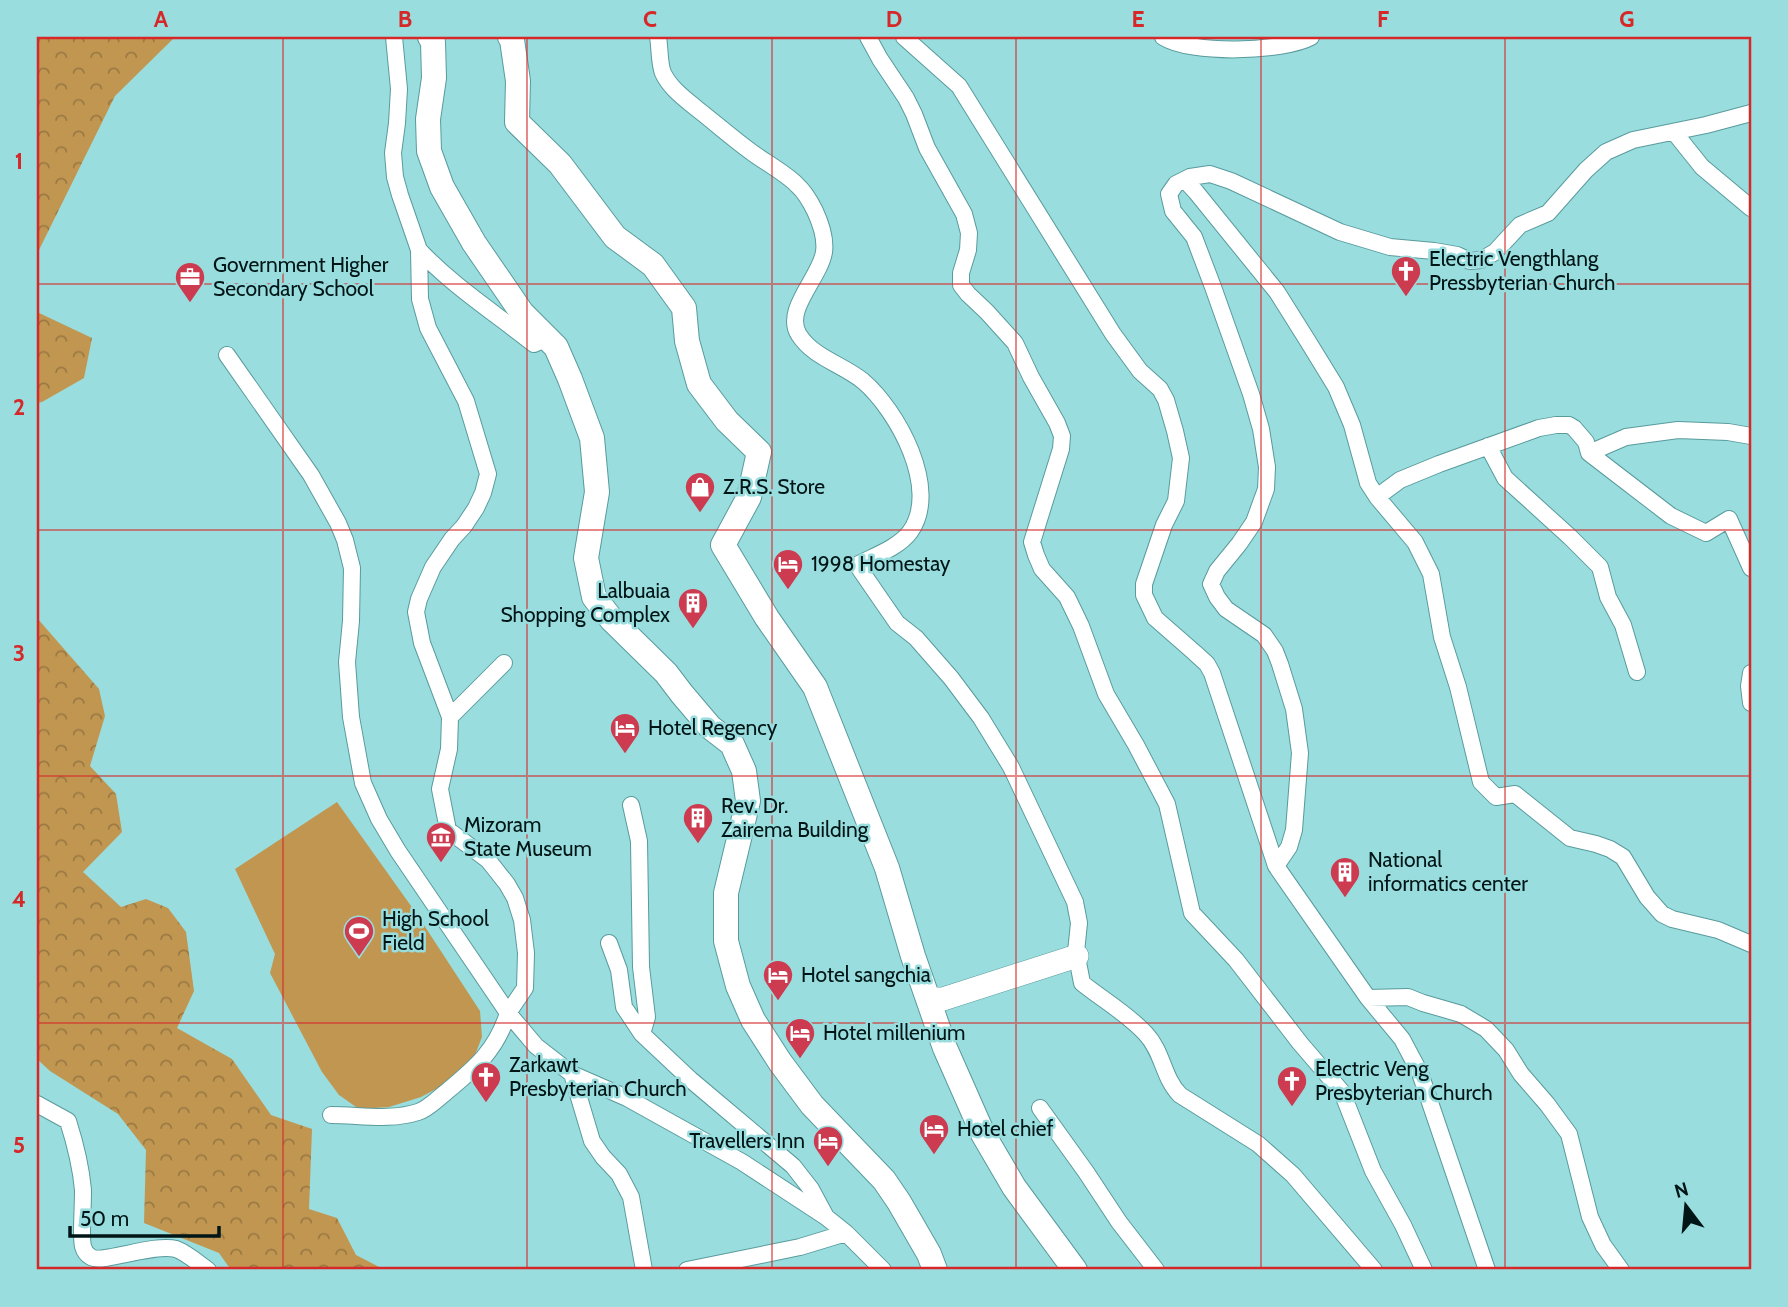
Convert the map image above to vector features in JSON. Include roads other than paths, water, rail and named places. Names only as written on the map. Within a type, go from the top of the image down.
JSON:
[{"type":"main road","points":[[430,37],[433,41],[434,78],[428,119],[429,151],[442,187],[474,243],[522,313],[556,347],[592,438],[597,492],[586,558],[594,597],[612,620],[666,673],[710,727],[732,744],[744,771],[748,801],[726,893],[726,941],[738,986],[753,1020],[812,1105],[884,1180],[929,1254],[935,1270]]},
{"type":"main road","points":[[510,37],[518,81],[517,122],[560,164],[615,237],[653,265],[684,308],[687,341],[699,384],[727,421],[759,452],[749,497],[723,545],[766,618],[815,687],[887,868],[954,1072],[983,1134],[1014,1187],[1075,1270]]},
{"type":"street","points":[[331,1115],[381,1118],[422,1111],[486,1056],[502,1032],[508,1013],[525,988],[526,953],[522,920],[515,898],[488,860],[449,830],[440,789],[449,749],[450,717],[422,643],[416,612],[433,567],[475,508],[488,474],[466,401],[428,328],[420,299],[419,250],[400,195],[393,153],[399,89],[394,37]]},
{"type":"street","points":[[658,37],[662,72],[669,83],[681,96],[748,149],[797,184],[814,208],[821,224],[824,251],[821,263],[797,309],[794,320],[796,330],[821,356],[862,381],[889,411],[900,428],[919,475],[921,504],[911,532],[898,544],[857,565],[897,624],[916,638],[951,678],[981,718],[1011,767],[1075,902],[1079,923],[1077,956],[1082,983],[1146,1034],[1161,1059],[1168,1079],[1180,1095],[1258,1144],[1293,1175],[1374,1270]]},
{"type":"street","points":[[868,37],[906,98],[928,149],[964,214],[970,233],[961,285],[1015,343],[1062,436],[1061,449],[1032,542],[1035,555],[1042,569],[1067,597],[1081,626],[1106,694],[1167,804],[1192,914],[1236,960],[1300,1043],[1342,1091],[1373,1171],[1424,1270]]},
{"type":"street","points":[[904,37],[960,86],[1113,334],[1140,371],[1160,389],[1167,400],[1181,458],[1176,501],[1164,525],[1144,584],[1144,594],[1155,618],[1195,653],[1212,673],[1276,866],[1368,998],[1402,1039],[1420,1073],[1487,1270]]},
{"type":"street","points":[[1163,37],[1194,47],[1221,49],[1284,45],[1311,37]]},
{"type":"street","points":[[1276,866],[1289,847],[1294,831],[1300,753],[1294,709],[1275,651],[1264,635],[1226,609],[1211,584],[1217,570],[1254,522],[1266,489],[1267,467],[1261,429],[1194,237],[1173,211],[1169,194],[1177,184],[1190,177],[1210,174],[1231,181],[1340,232],[1390,247],[1457,255],[1470,261],[1481,260],[1495,252],[1520,225],[1548,213],[1606,152],[1633,140],[1751,113]]},
{"type":"street","points":[[1674,132],[1702,167],[1751,208]]},
{"type":"street","points":[[1185,180],[1277,292],[1309,343],[1336,387],[1352,425],[1368,483],[1415,542],[1431,574],[1442,637],[1458,687],[1481,782],[1496,797],[1515,794],[1570,838],[1610,849],[1623,857],[1647,897],[1662,914],[1718,930],[1751,944]]},
{"type":"street","points":[[419,250],[453,283],[534,344],[547,338]]},
{"type":"street","points":[[228,355],[311,475],[345,540],[352,568],[347,662],[351,717],[363,783],[368,795],[398,851],[508,1013],[536,1046],[572,1074],[627,1098],[742,1162],[826,1217],[883,1270]]},
{"type":"street","points":[[1377,497],[1400,480],[1488,446],[1539,428],[1569,425],[1580,432],[1589,453],[1671,516],[1706,533],[1729,519],[1751,568]]},
{"type":"street","points":[[1589,453],[1626,437],[1678,430],[1728,432],[1751,436]]},
{"type":"street","points":[[1488,446],[1506,478],[1600,567],[1608,597],[1623,625],[1637,673]]},
{"type":"street","points":[[450,717],[504,663]]},
{"type":"street","points":[[1751,673],[1751,703]]},
{"type":"street","points":[[631,805],[639,841],[641,967],[647,1017],[642,1034]]},
{"type":"street","points":[[610,943],[619,970],[624,1007],[642,1034],[691,1080],[793,1166],[811,1189],[826,1217]]},
{"type":"street","points":[[929,999],[943,999],[1077,956]]},
{"type":"street","points":[[1368,998],[1408,997],[1461,1014],[1486,1029],[1506,1050],[1521,1074],[1569,1133],[1590,1217],[1603,1245],[1621,1270]]},
{"type":"street","points":[[572,1074],[596,1149],[620,1174],[631,1197],[644,1270]]},
{"type":"street","points":[[37,1104],[68,1121],[83,1187],[82,1242],[88,1256],[96,1260],[157,1248],[176,1249],[208,1270]]},
{"type":"street","points":[[1040,1108],[1119,1222],[1156,1270]]},
{"type":"street","points":[[687,1270],[800,1247],[846,1233]]},
{"type":"place","name":"Electric Vengthlang Pressbyterian Church","points":[[1406,298]]},
{"type":"place","name":"Government Higher Secondary School","points":[[190,304]]},
{"type":"place","name":"Z.R.S. Store","points":[[700,514]]},
{"type":"place","name":"1998 Homestay","points":[[788,591]]},
{"type":"place","name":"Lalbuaia Shopping Complex","points":[[693,630]]},
{"type":"place","name":"Hotel Regency","points":[[625,755]]},
{"type":"place","name":"Rev. Dr. Zairema Building","points":[[698,845]]},
{"type":"place","name":"Mizoram State Museum","points":[[441,864]]},
{"type":"place","name":"National informatics center","points":[[1345,899]]},
{"type":"place","name":"High School Field","points":[[359,958]]},
{"type":"place","name":"Hotel sangchia","points":[[778,1002]]},
{"type":"place","name":"Hotel millenium","points":[[800,1060]]},
{"type":"place","name":"Zarkawt Presbyterian Church","points":[[486,1104]]},
{"type":"place","name":"Electric Veng Presbyterian Church","points":[[1292,1108]]},
{"type":"place","name":"Hotel chief","points":[[934,1156]]},
{"type":"place","name":"Travellers Inn","points":[[828,1168]]}]
